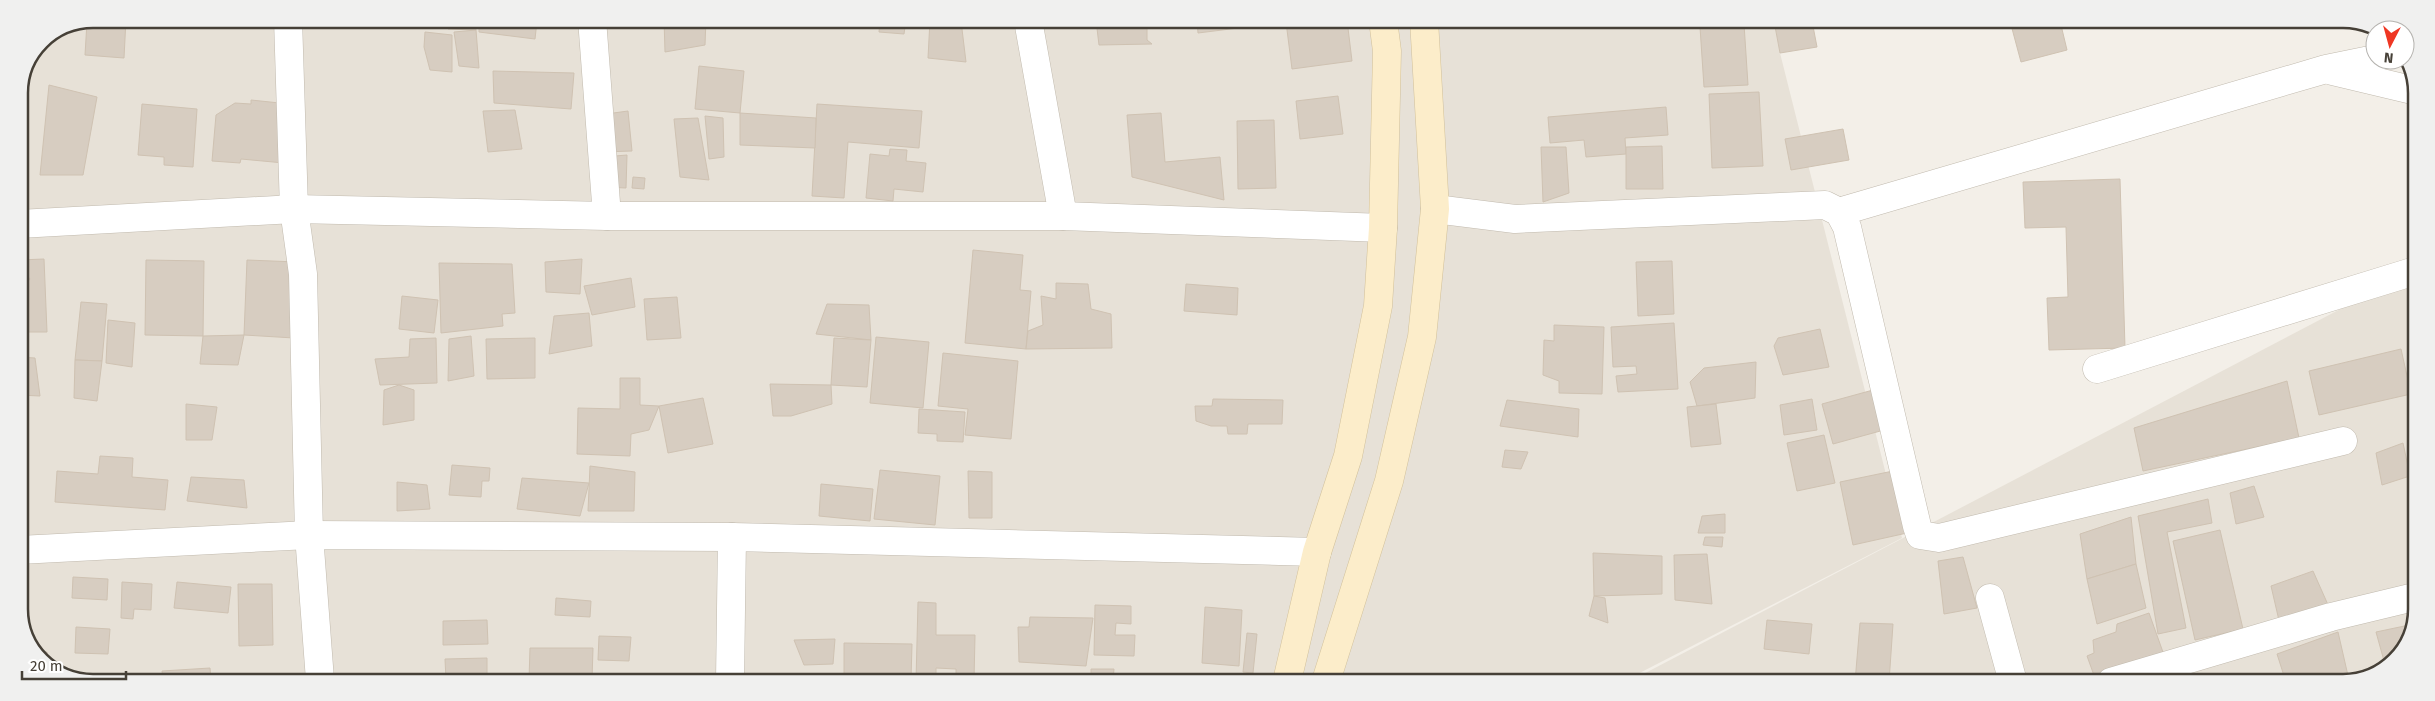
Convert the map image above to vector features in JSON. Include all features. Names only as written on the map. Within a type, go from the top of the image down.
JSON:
[{"type":"street","points":[[288,28],[294,209],[303,274],[308,535],[320,674]]},
{"type":"street","points":[[593,28],[607,216]]},
{"type":"street","points":[[1029,28],[1063,216]]},
{"type":"street","points":[[1289,674],[1318,552],[1348,456],[1378,306],[1383,228],[1387,51],[1384,28]]},
{"type":"street","points":[[1328,674],[1389,481],[1401,436],[1422,337],[1435,209],[1424,28]]},
{"type":"street","points":[[1839,212],[2326,69],[2365,61]]},
{"type":"street","points":[[2326,69],[2407,89]]},
{"type":"street","points":[[1435,209],[1515,219],[1825,205],[1839,212],[1847,227],[1882,383],[1920,535],[1939,538],[2343,441]]},
{"type":"street","points":[[28,224],[294,209],[607,216],[1063,216],[1383,228]]},
{"type":"street","points":[[2097,369],[2407,273]]},
{"type":"street","points":[[28,550],[308,535],[732,537],[1318,552]]},
{"type":"street","points":[[730,674],[732,537]]},
{"type":"street","points":[[1990,598],[2012,674]]},
{"type":"street","points":[[2138,674],[2331,617],[2408,598]]},
{"type":"shaded area","points":[[92,28],[1775,28],[1902,538],[1638,674],[92,674],[75,671],[56,663],[44,651],[32,634],[28,613],[29,79],[32,67],[46,46],[67,32]]},
{"type":"shaded area","points":[[2407,274],[2408,609],[2405,626],[2397,645],[2382,660],[2371,667],[2343,674],[1643,674]]},
{"type":"building","points":[[87,28],[126,28],[124,58],[85,55]]},
{"type":"building","points":[[476,28],[476,30],[448,29]]},
{"type":"building","points":[[479,28],[536,28],[535,39],[479,32]]},
{"type":"building","points":[[664,28],[706,28],[705,45],[665,52]]},
{"type":"building","points":[[879,28],[905,28],[904,34],[879,32]]},
{"type":"building","points":[[930,28],[962,28],[966,62],[928,58]]},
{"type":"building","points":[[1097,28],[1147,28],[1147,40],[1152,44],[1099,45]]},
{"type":"building","points":[[1198,28],[1238,28],[1198,33]]},
{"type":"building","points":[[1287,28],[1348,28],[1352,61],[1292,69]]},
{"type":"building","points":[[1700,28],[1744,28],[1748,85],[1704,87]]},
{"type":"building","points":[[1775,28],[1813,28],[1817,47],[1780,53]]},
{"type":"building","points":[[2012,28],[2062,28],[2067,50],[2021,62]]},
{"type":"building","points":[[476,30],[479,68],[459,66],[454,32]]},
{"type":"building","points":[[425,32],[452,35],[452,72],[430,70],[424,47]]},
{"type":"building","points":[[699,66],[744,71],[740,113],[695,109]]},
{"type":"building","points":[[493,71],[574,73],[571,109],[494,103]]},
{"type":"building","points":[[49,85],[97,97],[83,175],[40,175]]},
{"type":"building","points":[[1759,92],[1763,166],[1712,168],[1709,94]]},
{"type":"building","points":[[1338,96],[1343,134],[1300,139],[1296,101]]},
{"type":"building","points":[[251,100],[289,104],[284,163],[241,159],[240,163],[212,161],[216,115],[235,103],[251,104]]},
{"type":"building","points":[[142,104],[197,109],[193,167],[164,165],[164,157],[138,155]]},
{"type":"building","points":[[817,104],[922,111],[919,148],[848,142],[844,198],[812,196]]},
{"type":"building","points":[[1666,107],[1668,135],[1625,138],[1626,154],[1586,157],[1584,140],[1550,143],[1548,117]]},
{"type":"building","points":[[515,110],[522,149],[488,152],[483,111]]},
{"type":"building","points":[[628,111],[632,151],[602,152],[599,115]]},
{"type":"building","points":[[740,113],[816,118],[815,148],[740,145]]},
{"type":"building","points":[[1161,113],[1165,162],[1220,157],[1224,200],[1132,177],[1127,115]]},
{"type":"building","points":[[705,116],[723,118],[724,157],[709,159]]},
{"type":"building","points":[[698,118],[709,180],[680,177],[674,119]]},
{"type":"building","points":[[1274,120],[1276,188],[1238,189],[1237,121]]},
{"type":"building","points":[[1843,129],[1849,160],[1791,170],[1785,139]]},
{"type":"building","points":[[1662,146],[1663,189],[1626,189],[1626,147]]},
{"type":"building","points":[[1541,147],[1566,147],[1569,193],[1543,202]]},
{"type":"building","points":[[890,149],[907,150],[906,161],[926,163],[923,192],[894,189],[893,201],[866,198],[870,154],[889,156]]},
{"type":"building","points":[[627,155],[626,188],[605,187],[603,157]]},
{"type":"building","points":[[633,177],[645,178],[644,189],[632,188]]},
{"type":"building","points":[[2120,179],[2125,348],[2049,350],[2047,298],[2068,297],[2066,227],[2025,228],[2023,182]]},
{"type":"building","points":[[973,250],[1023,255],[1020,290],[1031,291],[1026,349],[965,343]]},
{"type":"building","points":[[44,259],[47,332],[28,332],[28,282],[30,279],[28,277],[28,260]]},
{"type":"building","points":[[582,259],[580,294],[546,292],[545,262]]},
{"type":"building","points":[[146,260],[204,261],[203,336],[145,335]]},
{"type":"building","points":[[247,260],[297,262],[294,338],[244,335]]},
{"type":"building","points":[[1672,261],[1674,314],[1638,316],[1636,262]]},
{"type":"building","points":[[439,263],[512,264],[515,313],[502,314],[503,326],[441,333]]},
{"type":"building","points":[[631,278],[635,307],[592,315],[584,286]]},
{"type":"building","points":[[1056,283],[1088,284],[1091,309],[1111,314],[1112,348],[1026,349],[1028,331],[1043,325],[1041,296],[1056,299]]},
{"type":"building","points":[[1186,284],[1238,288],[1237,315],[1184,311]]},
{"type":"building","points":[[402,296],[438,300],[434,333],[399,329]]},
{"type":"building","points":[[677,297],[681,338],[647,340],[644,299]]},
{"type":"building","points":[[81,302],[107,304],[102,361],[75,360]]},
{"type":"building","points":[[827,304],[869,305],[871,340],[816,334]]},
{"type":"building","points":[[589,313],[592,346],[549,354],[554,316]]},
{"type":"building","points":[[108,320],[135,323],[132,367],[106,363]]},
{"type":"building","points":[[1674,323],[1678,389],[1618,392],[1616,376],[1637,374],[1636,366],[1613,367],[1611,327]]},
{"type":"building","points":[[1554,325],[1604,327],[1602,394],[1559,393],[1559,381],[1543,375],[1544,340],[1554,341]]},
{"type":"building","points":[[1820,329],[1829,367],[1783,375],[1774,346],[1778,338]]},
{"type":"building","points":[[244,335],[238,365],[200,364],[203,336]]},
{"type":"building","points":[[471,336],[474,376],[448,381],[449,339]]},
{"type":"building","points":[[876,337],[929,342],[923,408],[870,403]]},
{"type":"building","points":[[436,338],[437,383],[380,385],[375,359],[409,357],[410,339]]},
{"type":"building","points":[[535,338],[535,378],[487,379],[486,339]]},
{"type":"building","points":[[834,338],[871,340],[867,387],[831,385]]},
{"type":"building","points":[[2401,349],[2408,379],[2408,395],[2319,415],[2309,371]]},
{"type":"building","points":[[943,353],[1018,361],[1011,439],[965,435],[968,409],[938,406]]},
{"type":"building","points":[[28,358],[35,358],[40,396],[28,395]]},
{"type":"building","points":[[75,360],[102,361],[97,401],[74,398]]},
{"type":"building","points":[[1756,362],[1755,398],[1697,406],[1690,382],[1704,368]]},
{"type":"building","points":[[620,378],[640,378],[640,405],[659,406],[649,430],[631,434],[630,456],[577,454],[578,408],[620,409]]},
{"type":"building","points":[[2287,381],[2299,438],[2143,471],[2134,428]]},
{"type":"building","points":[[770,384],[831,385],[832,404],[791,416],[773,416]]},
{"type":"building","points":[[399,385],[414,390],[414,420],[383,425],[384,390]]},
{"type":"building","points":[[1873,390],[1884,430],[1833,444],[1822,404]]},
{"type":"building","points":[[703,398],[713,444],[668,453],[659,406]]},
{"type":"building","points":[[1213,399],[1283,400],[1282,424],[1248,424],[1247,434],[1228,434],[1227,426],[1211,426],[1196,421],[1195,406],[1212,406]]},
{"type":"building","points":[[1812,399],[1817,430],[1784,435],[1780,405]]},
{"type":"building","points":[[1507,400],[1579,409],[1578,437],[1500,426]]},
{"type":"building","points":[[186,404],[217,407],[212,440],[186,440]]},
{"type":"building","points":[[1716,404],[1721,444],[1691,447],[1687,407]]},
{"type":"building","points":[[919,409],[965,412],[963,442],[937,441],[937,434],[918,433]]},
{"type":"building","points":[[1824,435],[1835,483],[1797,491],[1787,443]]},
{"type":"building","points":[[2403,443],[2408,465],[2408,477],[2382,485],[2376,453]]},
{"type":"building","points":[[1505,450],[1528,452],[1521,469],[1502,467]]},
{"type":"building","points":[[100,456],[133,458],[132,477],[168,480],[165,510],[55,502],[57,471],[98,474]]},
{"type":"building","points":[[452,465],[490,468],[489,481],[482,481],[481,497],[449,495]]},
{"type":"building","points":[[590,466],[635,472],[634,511],[588,511]]},
{"type":"building","points":[[880,470],[940,476],[935,525],[874,519]]},
{"type":"building","points":[[968,471],[992,472],[992,518],[969,518]]},
{"type":"building","points":[[1893,471],[1907,533],[1853,545],[1840,482]]},
{"type":"building","points":[[191,477],[244,480],[247,508],[187,501]]},
{"type":"building","points":[[522,478],[589,483],[580,516],[517,509]]},
{"type":"building","points":[[397,482],[427,485],[430,509],[397,511]]},
{"type":"building","points":[[821,484],[873,489],[870,521],[819,516]]},
{"type":"building","points":[[2254,486],[2264,517],[2236,524],[2230,493]]},
{"type":"building","points":[[2208,499],[2212,523],[2167,532],[2186,628],[2158,634],[2138,516]]},
{"type":"building","points":[[1725,514],[1725,533],[1698,533],[1702,516]]},
{"type":"building","points":[[2131,517],[2136,564],[2087,579],[2080,534]]},
{"type":"building","points":[[2220,530],[2243,629],[2195,640],[2173,541]]},
{"type":"building","points":[[1705,537],[1723,537],[1722,547],[1703,545]]},
{"type":"building","points":[[1593,553],[1662,556],[1662,594],[1594,596]]},
{"type":"building","points":[[1707,554],[1712,604],[1675,600],[1674,555]]},
{"type":"building","points":[[1963,557],[1977,608],[1944,614],[1938,561]]},
{"type":"building","points":[[2136,564],[2146,608],[2097,624],[2087,579]]},
{"type":"building","points":[[2313,571],[2329,607],[2281,629],[2271,586]]},
{"type":"building","points":[[73,577],[108,579],[107,600],[72,598]]},
{"type":"building","points":[[122,582],[152,584],[151,610],[134,609],[133,619],[121,618]]},
{"type":"building","points":[[177,582],[231,587],[228,613],[174,608]]},
{"type":"building","points":[[238,584],[272,584],[273,645],[239,646]]},
{"type":"building","points":[[1594,596],[1605,598],[1608,623],[1589,616]]},
{"type":"building","points":[[556,598],[591,601],[590,617],[555,615]]},
{"type":"building","points":[[918,602],[936,603],[936,635],[975,635],[974,674],[956,674],[956,669],[936,668],[936,674],[916,674]]},
{"type":"building","points":[[1095,605],[1131,606],[1131,624],[1116,623],[1115,635],[1135,635],[1134,656],[1094,655]]},
{"type":"building","points":[[1205,607],[1242,610],[1239,666],[1202,663]]},
{"type":"building","points":[[2149,613],[2164,655],[2107,674],[2094,674],[2087,656],[2094,653],[2093,640],[2116,632],[2117,624]]},
{"type":"building","points":[[1030,617],[1093,618],[1086,666],[1019,662],[1018,627],[1029,627]]},
{"type":"building","points":[[487,620],[488,644],[443,645],[443,621]]},
{"type":"building","points":[[1767,620],[1812,624],[1809,654],[1764,649]]},
{"type":"building","points":[[1860,623],[1893,624],[1890,674],[1856,674]]},
{"type":"building","points":[[2405,626],[2397,645],[2383,659],[2376,632]]},
{"type":"building","points":[[76,627],[110,629],[108,654],[75,653]]},
{"type":"building","points":[[2338,632],[2347,673],[2283,674],[2277,654]]},
{"type":"building","points":[[1247,633],[1257,634],[1253,673],[1243,672]]},
{"type":"building","points":[[599,636],[631,637],[629,661],[598,660]]},
{"type":"building","points":[[835,639],[833,664],[804,665],[794,640]]},
{"type":"building","points":[[844,643],[912,644],[911,674],[844,674]]},
{"type":"building","points":[[530,648],[593,648],[592,674],[529,674]]},
{"type":"building","points":[[487,658],[487,674],[446,674],[445,659]]},
{"type":"building","points":[[210,668],[210,674],[162,674],[162,671]]},
{"type":"building","points":[[1091,669],[1114,669],[1114,674],[1091,674]]}]
